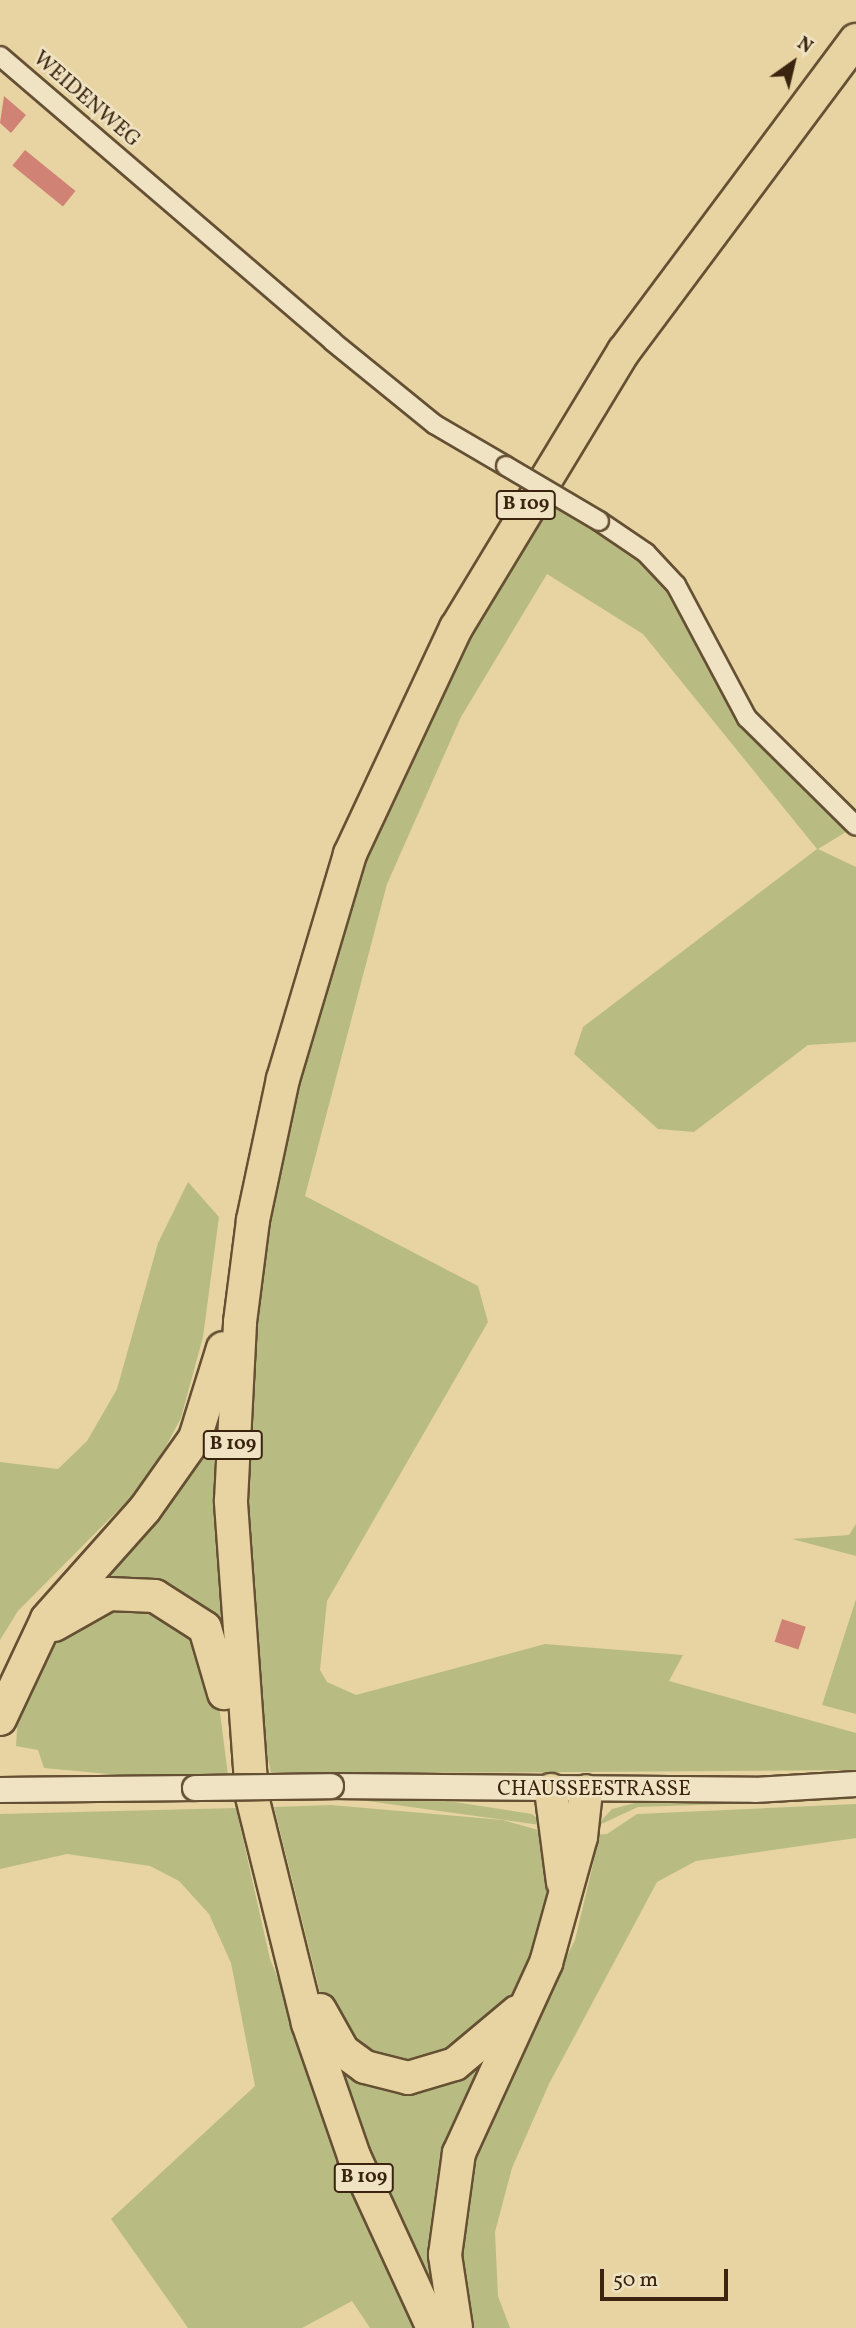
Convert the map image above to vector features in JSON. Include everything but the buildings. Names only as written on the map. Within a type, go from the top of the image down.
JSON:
[{"type":"highway","name":"B 109","points":[[433,2328],[354,2156],[276,1905],[250,1773],[231,1501],[240,1322],[253,1220],[283,1079],[351,855],[456,628],[624,351],[856,40]]},
{"type":"highway","points":[[0,1719],[26,1654],[47,1619],[145,1509],[195,1438],[253,1220]]},
{"type":"highway","points":[[26,1654],[76,1607],[108,1594],[155,1596],[186,1611],[214,1644],[228,1725],[250,1773]]},
{"type":"highway","points":[[551,1790],[565,1891]]},
{"type":"highway","points":[[456,2328],[444,2255],[459,2153],[546,1963],[581,1837],[586,1790]]},
{"type":"highway","points":[[276,1905],[300,1946],[330,2034],[343,2051],[387,2076],[431,2074],[455,2064],[528,2002]]},
{"type":"main road","name":"CHAUSSEESTRASSE","points":[[0,1790],[331,1786],[586,1790],[856,1784]]},
{"type":"street","name":"WEIDENWEG","points":[[0,56],[434,424],[598,521],[646,553],[676,584],[747,718],[856,826]]},
{"type":"green space","points":[[543,496],[623,543],[669,587],[738,715],[846,832],[818,849],[856,867],[856,1042],[808,1045],[694,1132],[658,1129],[574,1054],[583,1027],[817,849],[643,634],[547,574],[461,717],[387,884],[305,1196],[478,1286],[488,1322],[327,1601],[320,1670],[327,1682],[356,1695],[545,1644],[683,1655],[669,1681],[856,1733],[856,1770],[271,1774],[258,1705],[240,1468],[267,1197],[351,885],[422,721]]},
{"type":"green space","points":[[188,1182],[219,1217],[203,1337],[181,1418],[148,1480],[18,1611],[0,1640],[0,1462],[58,1469],[87,1441],[117,1389],[158,1243]]},
{"type":"green space","points":[[209,1424],[223,1426],[225,1625],[212,1629],[93,1591]]},
{"type":"green space","points":[[856,1524],[856,1556],[792,1539],[849,1535]]},
{"type":"green space","points":[[856,1599],[856,1714],[822,1705]]},
{"type":"green space","points":[[111,1600],[187,1620],[219,1705],[228,1775],[195,1775],[194,1782],[44,1768],[38,1750],[16,1746],[18,1710],[49,1646]]},
{"type":"green space","points":[[856,1792],[856,1798],[841,1800],[638,1807],[595,1827],[612,1809],[643,1801]]},
{"type":"green space","points":[[331,1796],[422,1797],[532,1814],[547,1826]]},
{"type":"green space","points":[[856,1804],[856,1838],[696,1861],[657,1882],[549,2084],[512,2168],[495,2232],[498,2296],[510,2328],[462,2328],[454,2300],[465,2157],[575,1940],[594,1860],[592,1835],[607,1834],[637,1814]]},
{"type":"green space","points":[[331,1805],[503,1820],[549,1833],[552,1892],[528,1971],[509,2002],[433,2065],[367,2060],[321,1996],[274,1807]]},
{"type":"green space","points":[[236,1808],[270,1959],[422,2328],[370,2328],[352,2301],[302,2328],[188,2328],[111,2219],[255,2086],[231,1963],[209,1914],[179,1881],[150,1866],[67,1854],[0,1869],[0,1814]]},
{"type":"green space","points":[[484,2054],[491,2058],[440,2299],[431,2303],[394,2228],[335,2062],[354,2069]]}]
